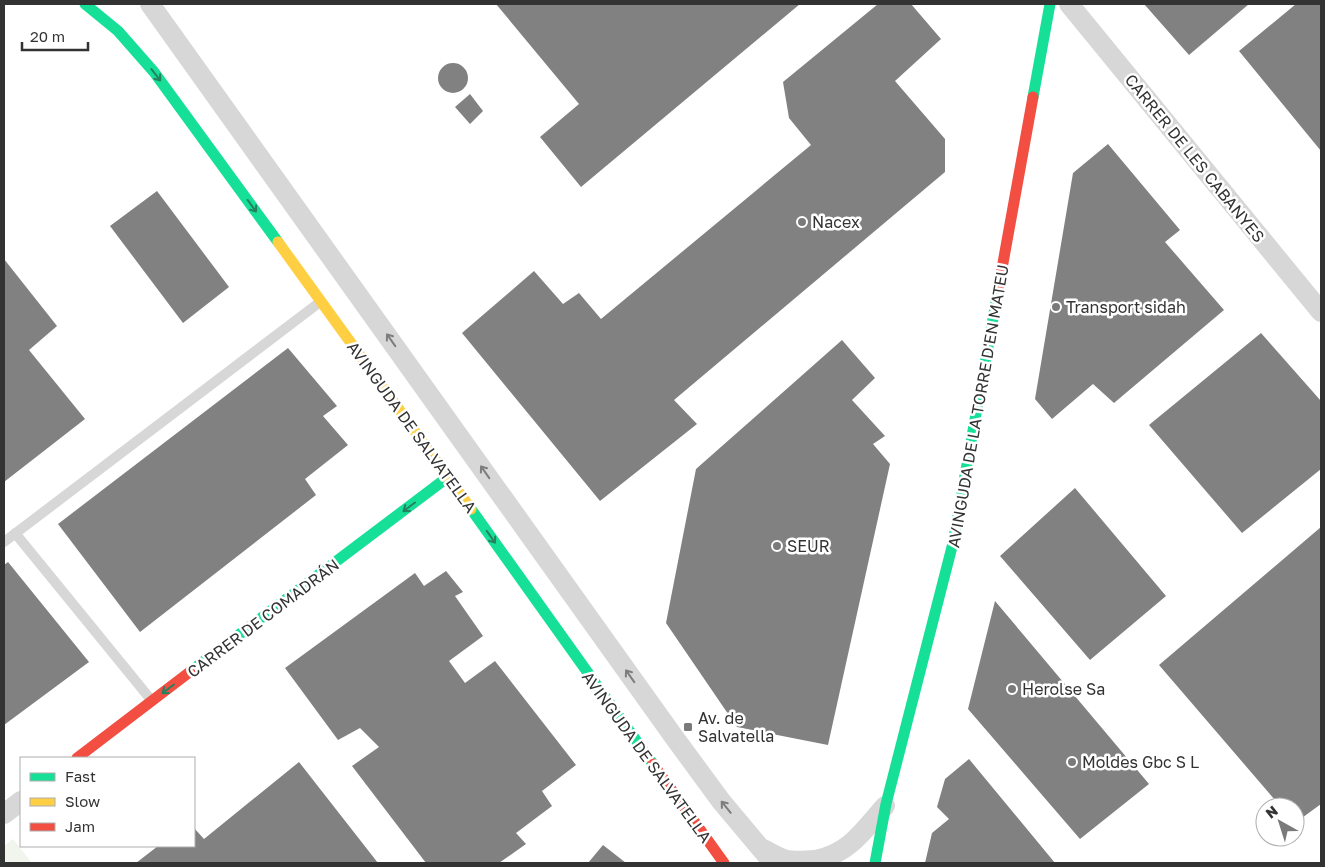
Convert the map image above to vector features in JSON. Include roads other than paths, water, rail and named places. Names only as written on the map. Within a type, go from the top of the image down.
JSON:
[{"type":"street","name":"AVINGUDA DE SALVATELLA","points":[[85,4],[118,31],[154,72],[448,477],[724,863]]},
{"type":"street","name":"AVINGUDA DE SALVATELLA","points":[[150,4],[674,737],[756,846],[773,863]]},
{"type":"street","name":"AVINGUDA DE LA TORRE D'EN MATEU","points":[[875,863],[886,804],[953,543],[1050,4]]},
{"type":"street","name":"CARRER DE LES CABANYES","points":[[1069,4],[1321,312]]},
{"type":"street","name":"CARRER DE COMADRÁN","points":[[78,757],[448,477]]},
{"type":"street","points":[[4,814],[20,802]]},
{"type":"street","name":"AVINGUDA DE SALVATELLA","points":[[756,846],[784,859],[805,861],[826,858],[846,849],[857,839],[886,804]]},
{"type":"street","name":"AVINGUDA DE LA TORRE D'EN MATEU","points":[[851,863],[886,804]]},
{"type":"lane","points":[[4,542],[321,301]]},
{"type":"lane","points":[[15,533],[152,702]]},
{"type":"place","name":"Nacex","points":[[802,222]]},
{"type":"place","name":"Transport sidah","points":[[1056,307]]},
{"type":"place","name":"SEUR","points":[[777,546]]},
{"type":"place","name":"Herolse Sa","points":[[1012,689]]},
{"type":"place","name":"Av. de Salvatella","points":[[688,727]]},
{"type":"place","name":"Moldes Gbc S L","points":[[1072,762]]}]
